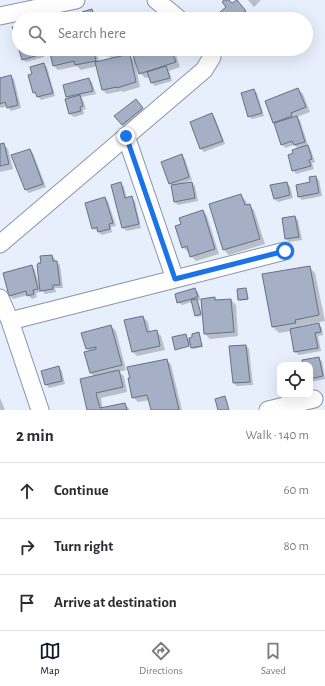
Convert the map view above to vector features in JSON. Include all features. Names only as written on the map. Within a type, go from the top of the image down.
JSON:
[{"type":"street","points":[[19,12],[76,0]]},
{"type":"street","points":[[156,0],[170,12]]},
{"type":"street","points":[[0,16],[12,13]]},
{"type":"street","points":[[0,244],[204,70],[212,56]]},
{"type":"street","points":[[126,136],[175,279]]},
{"type":"street","points":[[10,321],[285,251]]},
{"type":"street","points":[[0,298],[10,321],[40,410]]},
{"type":"street","points":[[268,410],[314,399]]},
{"type":"building","points":[[224,0],[229,0],[232,3],[237,0],[246,11],[220,12],[226,7],[222,2]]},
{"type":"building","points":[[92,9],[93,12],[82,12]]},
{"type":"building","points":[[21,56],[35,56],[22,60]]},
{"type":"building","points":[[51,56],[95,56],[96,61],[75,65],[74,61],[53,66]]},
{"type":"building","points":[[121,56],[130,56],[136,82],[117,88],[102,90],[95,62]]},
{"type":"building","points":[[133,56],[174,56],[176,62],[139,74]]},
{"type":"building","points":[[44,63],[53,93],[37,97],[35,92],[33,93],[28,75],[32,74],[30,67]]},
{"type":"building","points":[[166,66],[170,78],[151,83],[147,72]]},
{"type":"building","points":[[11,75],[18,105],[7,108],[5,102],[0,104],[0,78]]},
{"type":"building","points":[[89,78],[93,91],[66,97],[63,85]]},
{"type":"building","points":[[298,88],[306,107],[291,113],[292,116],[273,123],[265,101]]},
{"type":"building","points":[[254,89],[262,113],[248,117],[241,93]]},
{"type":"building","points":[[80,95],[83,106],[80,107],[81,111],[69,114],[65,99]]},
{"type":"building","points":[[136,99],[143,108],[122,125],[114,116]]},
{"type":"building","points":[[212,113],[223,141],[200,149],[190,122]]},
{"type":"building","points":[[297,116],[305,142],[294,145],[292,141],[281,145],[274,123]]},
{"type":"building","points":[[4,143],[9,164],[0,166],[0,144]]},
{"type":"building","points":[[308,145],[312,159],[309,160],[311,166],[292,171],[288,155],[293,153],[292,150]]},
{"type":"building","points":[[30,149],[43,184],[25,190],[11,155]]},
{"type":"building","points":[[182,154],[189,177],[169,184],[161,162]]},
{"type":"building","points":[[316,176],[319,193],[298,197],[296,185],[310,182],[309,177]]},
{"type":"building","points":[[121,182],[125,198],[132,196],[139,224],[122,228],[111,185]]},
{"type":"building","points":[[192,182],[195,198],[174,202],[171,185]]},
{"type":"building","points":[[287,182],[290,195],[274,199],[270,185]]},
{"type":"building","points":[[241,194],[245,205],[250,204],[260,239],[223,250],[209,204]]},
{"type":"building","points":[[105,197],[113,223],[109,224],[110,229],[98,232],[97,227],[92,229],[85,203]]},
{"type":"building","points":[[203,210],[215,249],[190,257],[187,246],[182,248],[175,226],[181,224],[179,218]]},
{"type":"building","points":[[295,216],[299,237],[285,239],[282,218]]},
{"type":"building","points":[[52,255],[53,261],[57,261],[60,285],[53,285],[53,289],[40,291],[37,265],[38,263],[41,263],[40,256]]},
{"type":"building","points":[[32,265],[38,289],[33,290],[34,294],[27,296],[26,291],[9,296],[3,273]]},
{"type":"building","points":[[310,266],[319,315],[295,320],[296,323],[272,327],[262,274]]},
{"type":"building","points":[[195,288],[198,297],[177,303],[175,294]]},
{"type":"building","points":[[246,288],[248,299],[238,300],[237,289]]},
{"type":"building","points":[[215,297],[215,300],[231,299],[234,332],[204,334],[201,299]]},
{"type":"building","points":[[197,299],[201,314],[195,316],[191,300]]},
{"type":"building","points":[[143,316],[147,332],[157,330],[160,346],[132,352],[124,320]]},
{"type":"building","points":[[319,323],[321,332],[315,333],[318,348],[294,352],[290,329]]},
{"type":"building","points":[[111,325],[122,365],[90,373],[84,352],[96,349],[96,347],[86,349],[81,333]]},
{"type":"building","points":[[199,332],[202,346],[191,348],[189,338],[192,337],[192,334]]},
{"type":"building","points":[[186,334],[189,346],[175,350],[172,337]]},
{"type":"building","points":[[246,345],[250,382],[233,383],[229,346]]},
{"type":"building","points":[[319,357],[323,376],[313,378],[313,362],[302,362],[302,360]]},
{"type":"building","points":[[167,359],[179,410],[151,410],[147,395],[132,398],[128,378],[130,378],[127,367]]},
{"type":"building","points":[[59,366],[62,381],[45,385],[41,371]]},
{"type":"building","points":[[119,370],[123,387],[96,393],[100,408],[125,403],[127,410],[87,410],[80,379]]},
{"type":"building","points":[[225,396],[229,410],[218,410],[215,399]]},
{"type":"route","points":[[126,136],[175,279],[285,251]]}]
